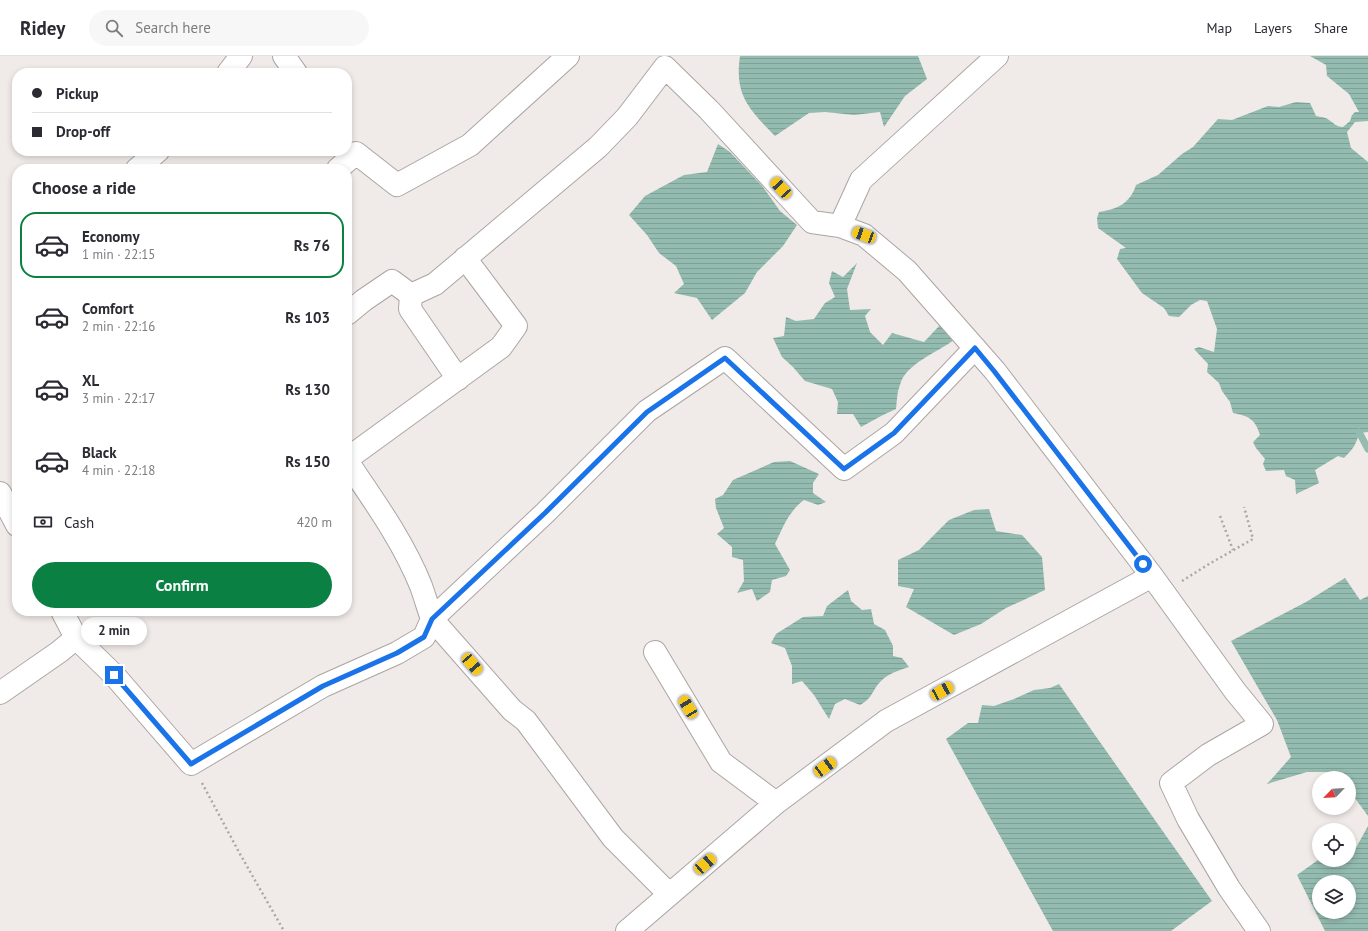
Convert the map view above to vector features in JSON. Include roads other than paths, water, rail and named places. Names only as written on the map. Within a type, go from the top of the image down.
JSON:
[{"type":"street","points":[[232,68],[241,56]]},
{"type":"street","points":[[284,56],[292,68]]},
{"type":"street","points":[[352,147],[397,185],[470,145],[568,56]]},
{"type":"street","points":[[840,226],[861,180],[997,56]]},
{"type":"street","points":[[411,295],[435,284],[598,147],[627,116],[665,60],[812,222],[840,226],[864,235],[907,271],[994,371],[1158,584],[1262,724],[1208,755],[1171,783],[1188,819],[1221,875],[1259,931]]},
{"type":"street","points":[[143,164],[152,156]]},
{"type":"street","points":[[352,456],[501,347],[516,326],[465,258]]},
{"type":"street","points":[[352,310],[364,300],[392,282],[411,295]]},
{"type":"street","points":[[411,295],[410,309],[458,379]]},
{"type":"street","points":[[65,616],[76,638],[114,675],[191,764],[323,686],[397,653],[424,637],[432,619],[545,513],[647,412],[725,358],[844,469],[894,433],[975,348]]},
{"type":"street","points":[[352,467],[380,509],[403,549],[421,586],[432,619],[512,710],[526,721],[613,838],[669,894]]},
{"type":"street","points":[[0,493],[12,516]]},
{"type":"street","points":[[626,931],[776,803],[886,721],[1158,584]]},
{"type":"street","points":[[0,693],[59,652],[76,638]]},
{"type":"street","points":[[655,652],[721,762],[776,803]]},
{"type":"waterway","points":[[1359,432],[1368,449]]}]
